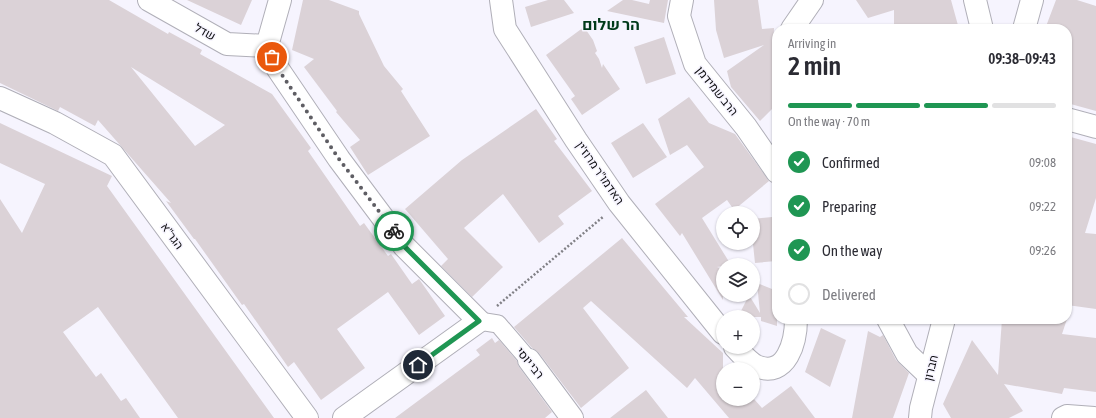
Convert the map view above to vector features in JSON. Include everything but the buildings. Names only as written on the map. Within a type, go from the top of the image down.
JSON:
[{"type":"street","name":"שדל","points":[[149,0],[227,44],[267,46]]},
{"type":"street","points":[[280,0],[267,46],[278,69],[335,153],[404,246],[479,321],[344,418]]},
{"type":"street","name":"האדמו\"ר מרוז'ין","points":[[501,0],[505,29],[576,140],[619,203],[716,324]]},
{"type":"street","name":"הרב שמידמן","points":[[682,0],[679,16],[695,64],[746,128],[772,165]]},
{"type":"street","points":[[795,24],[812,0]]},
{"type":"street","points":[[975,0],[981,24]]},
{"type":"street","points":[[1025,24],[1032,0]]},
{"type":"street","name":"הגר\"א","points":[[0,98],[56,123],[113,155],[307,418]]},
{"type":"street","points":[[1072,120],[1096,126]]},
{"type":"street","name":"רבי יוסי","points":[[479,321],[498,324],[528,360],[572,418]]},
{"type":"street","points":[[742,354],[754,365],[765,369],[778,366],[785,360],[791,349],[796,333],[796,324]]},
{"type":"street","points":[[891,324],[907,354],[929,375]]},
{"type":"street","name":"חברון","points":[[920,418],[929,375],[943,324]]},
{"type":"street","points":[[1063,418],[1067,416],[1094,418]]},
{"type":"path","points":[[479,321],[619,203]]},
{"type":"way so far","points":[[272,57],[278,69],[339,159],[394,231]]},
{"type":"district","name":"הר שלום","points":[[611,24]]},
{"type":"route","points":[[394,231],[404,246],[479,321],[418,365]]}]
